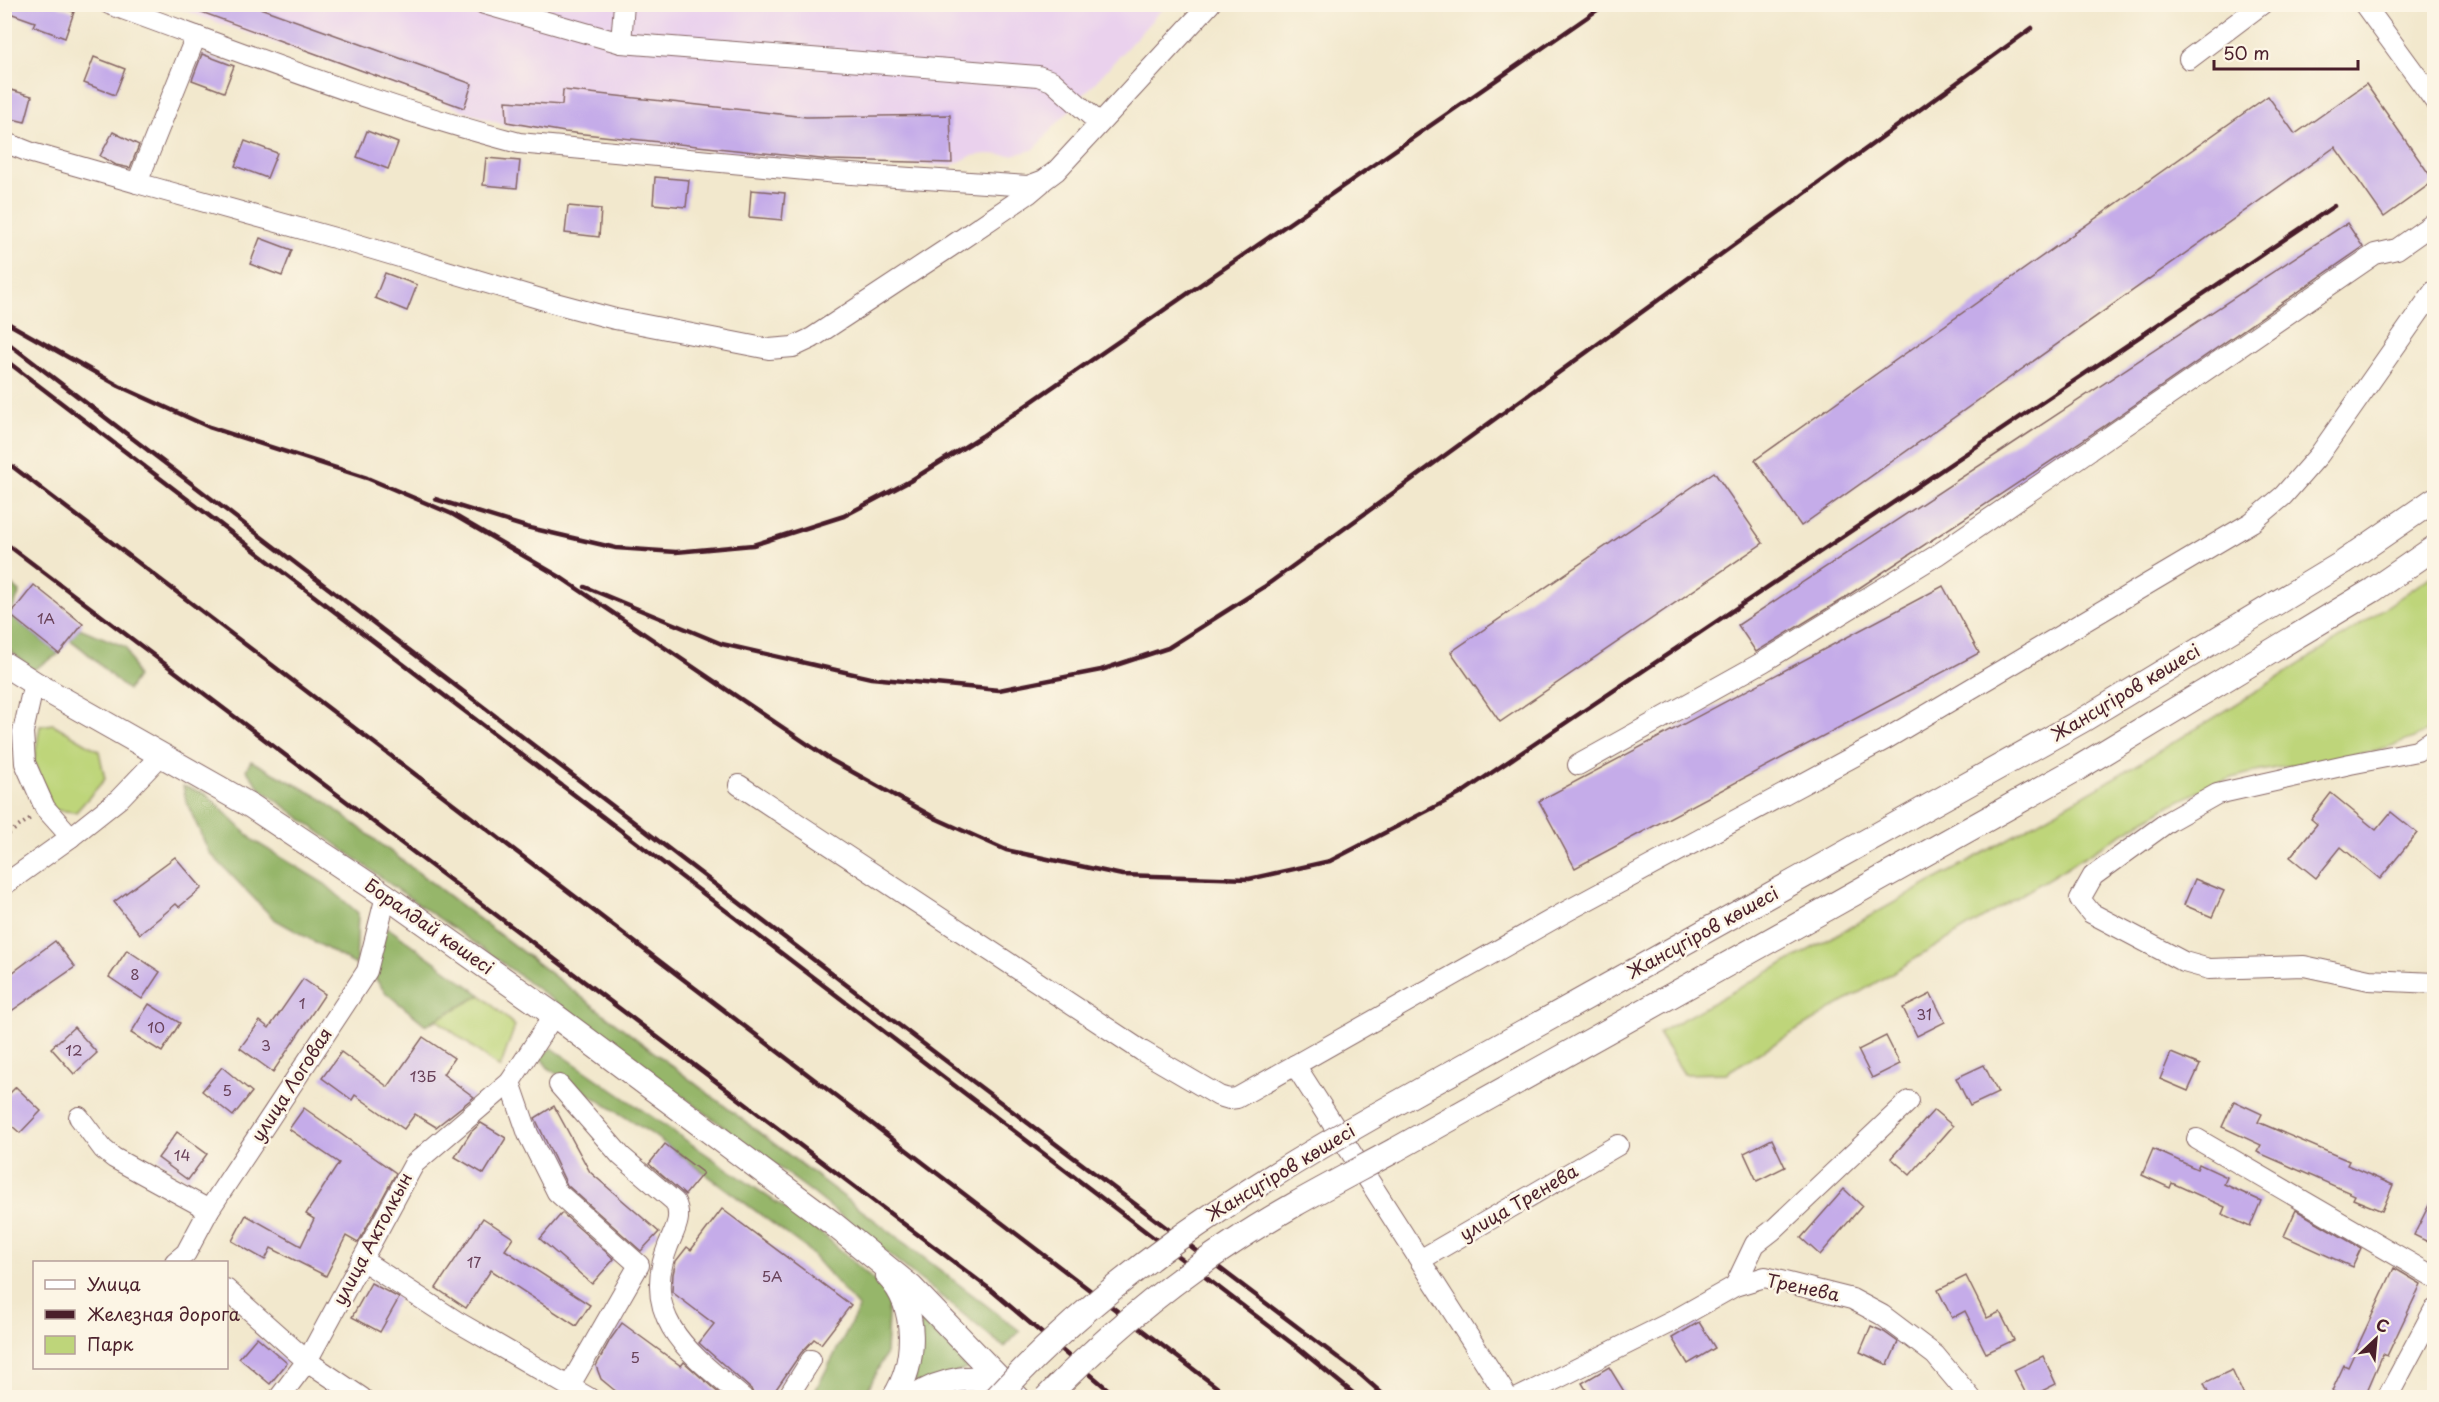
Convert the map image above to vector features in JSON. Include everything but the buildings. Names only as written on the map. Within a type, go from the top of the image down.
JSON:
[{"type":"main road","name":"Жансүгіров көшесі","points":[[1010,1397],[1068,1326],[1133,1270],[1257,1184],[1376,1115],[2083,720],[2344,562],[2434,500]]},
{"type":"main road","name":"Жансүгіров көшесі","points":[[1046,1398],[1125,1324],[1205,1261],[1262,1224],[2075,771],[2373,590],[2434,548]]},
{"type":"main road","name":"Боралдай көшесі","points":[[4,664],[251,806],[386,896],[554,1015],[832,1222]]},
{"type":"main road","points":[[832,1222],[922,1297],[1010,1397]]},
{"type":"main road","points":[[832,1222],[888,1276],[902,1296],[908,1317],[911,1352],[906,1371],[894,1398]]},
{"type":"main road","points":[[913,1398],[939,1384],[962,1379],[993,1382],[1010,1397]]},
{"type":"street","points":[[108,4],[371,98],[519,143],[837,173],[1028,186],[1044,180]]},
{"type":"street","points":[[484,4],[621,43],[1038,76],[1052,81],[1099,123]]},
{"type":"street","points":[[621,43],[624,4]]},
{"type":"street","points":[[4,142],[32,153],[356,244],[561,305],[615,319],[769,349],[793,347],[812,338],[1028,194],[1056,171],[1210,4]]},
{"type":"street","points":[[2189,59],[2262,4]]},
{"type":"street","points":[[2364,4],[2434,100]]},
{"type":"street","points":[[137,183],[196,36]]},
{"type":"street","points":[[1578,765],[1762,662],[1937,555],[2375,254],[2397,249],[2434,223]]},
{"type":"street","points":[[739,784],[1142,1051],[1219,1096],[1229,1099],[1237,1098],[1569,909],[1886,739],[2252,522],[2283,496],[2319,454],[2434,291]]},
{"type":"street","points":[[34,683],[23,732],[25,763],[45,808],[71,837]]},
{"type":"street","points":[[2434,739],[2417,752],[2350,764],[2217,794],[2169,821],[2093,876],[2080,899],[2091,913],[2184,962],[2208,969],[2304,966],[2368,980],[2434,983]]},
{"type":"street","points":[[4,885],[119,799],[162,754]]},
{"type":"street","name":"улица Логовая","points":[[186,1259],[209,1210],[367,971],[386,896]]},
{"type":"street","name":"улица Актолкын","points":[[279,1398],[307,1361],[414,1164],[510,1082],[554,1015]]},
{"type":"street","points":[[1295,1065],[1508,1398]]},
{"type":"street","points":[[510,1082],[528,1134],[557,1192],[639,1265],[570,1385]]},
{"type":"street","points":[[560,1085],[621,1156],[675,1202],[679,1211],[678,1222],[664,1257],[660,1279],[661,1306],[672,1331],[687,1351],[743,1398]]},
{"type":"street","points":[[1735,1286],[1755,1244],[1773,1230],[1909,1101]]},
{"type":"street","points":[[79,1117],[103,1149],[114,1158],[209,1210]]},
{"type":"street","points":[[2197,1139],[2434,1277]]},
{"type":"street","name":"улица Тренева","points":[[1420,1260],[1618,1145]]},
{"type":"street","points":[[362,1260],[456,1321],[590,1398]]},
{"type":"street","name":"Тренева","points":[[1518,1398],[1673,1322],[1735,1286],[1765,1276],[1852,1299],[1882,1315],[1935,1355],[1971,1398]]},
{"type":"street","points":[[228,1291],[307,1361],[362,1398]]},
{"type":"street","points":[[2387,1398],[2434,1310]]},
{"type":"street","points":[[787,1398],[811,1360]]},
{"type":"path","points":[[4,837],[45,808]]},
{"type":"shaded area","points":[[169,5],[1166,5],[1033,150],[1012,155],[971,156],[951,166],[827,162],[739,154],[504,125]]},
{"type":"green space","points":[[2434,574],[2434,727],[2392,746],[2234,778],[2170,805],[1726,1073],[1684,1074],[1658,1033],[2150,757],[2341,637]]},
{"type":"green space","points":[[4,579],[20,592],[10,615],[59,654],[33,670],[5,646]]},
{"type":"green space","points":[[79,628],[126,647],[137,677],[128,690],[70,640]]},
{"type":"green space","points":[[53,724],[99,751],[105,779],[76,812],[53,810],[34,761],[40,726]]},
{"type":"green space","points":[[251,761],[319,797],[1020,1331],[1004,1347],[813,1193],[493,956],[394,887],[261,789],[246,770]]},
{"type":"green space","points":[[183,786],[206,794],[254,841],[325,884],[358,913],[356,965],[274,919],[209,852],[186,801]]},
{"type":"green space","points":[[387,927],[481,995],[426,1025],[385,992],[372,974]]},
{"type":"green space","points":[[481,995],[515,1026],[500,1068],[436,1019]]},
{"type":"green space","points":[[552,1048],[825,1236],[889,1294],[886,1353],[864,1397],[812,1397],[859,1308],[807,1249],[649,1132],[549,1069],[540,1057]]},
{"type":"green space","points":[[921,1321],[971,1367],[914,1389]]},
{"type":"railway","points":[[435,499],[526,527],[616,548],[676,552],[753,545],[844,516],[910,481],[982,436],[1606,4]]},
{"type":"railway","points":[[585,587],[722,644],[871,678],[999,690],[1101,670],[1168,648],[1264,587],[2032,28]]},
{"type":"railway","points":[[4,321],[119,386],[209,427],[367,478],[452,514],[560,577],[831,760],[937,819],[1006,850],[1122,875],[1249,879],[1330,861],[1460,794],[2334,206]]},
{"type":"railway","points":[[4,340],[942,1058],[1361,1375],[1387,1398]]},
{"type":"railway","points":[[4,359],[1298,1348],[1359,1398]]},
{"type":"railway","points":[[4,460],[1231,1398]]},
{"type":"railway","points":[[4,542],[991,1290],[1118,1398]]}]
